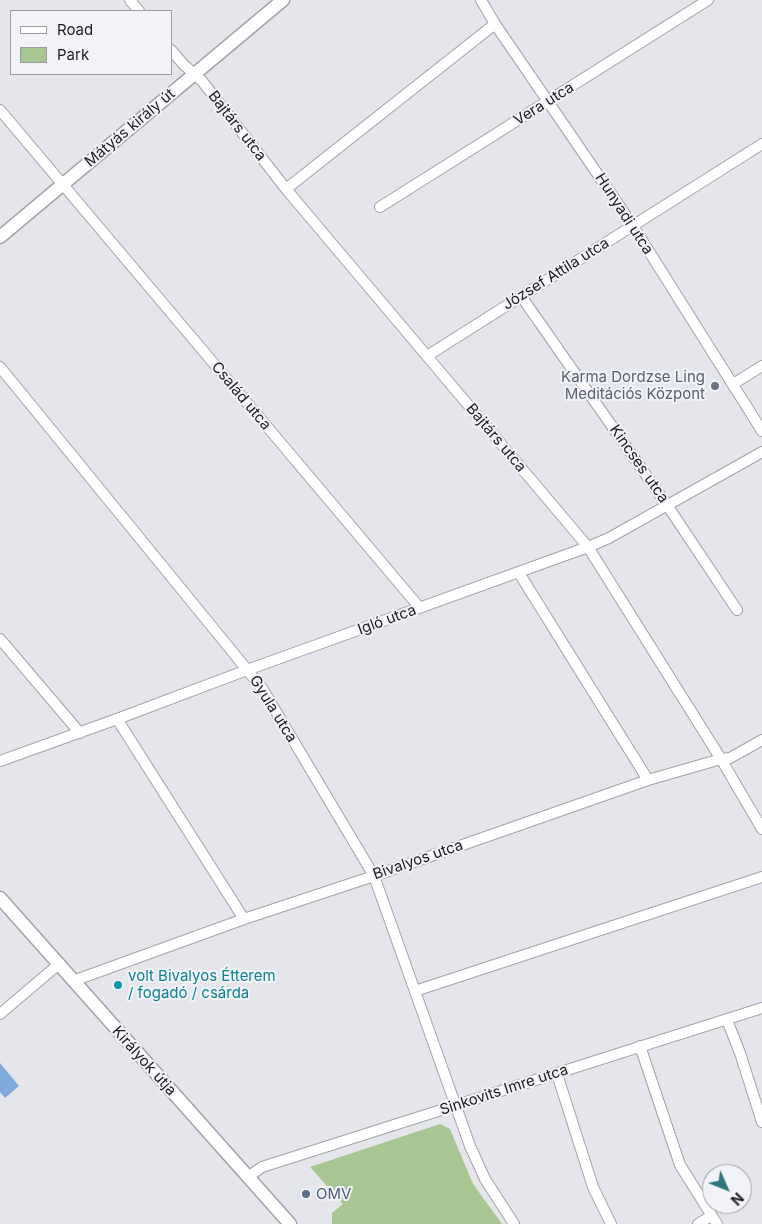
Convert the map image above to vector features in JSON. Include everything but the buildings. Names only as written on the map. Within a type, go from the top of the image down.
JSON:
[{"type":"street","points":[[130,0],[138,10]]},
{"type":"street","name":"Mátyás király út","points":[[0,238],[283,0]]},
{"type":"street","name":"Hunyadi utca","points":[[481,0],[495,24],[633,226],[762,431]]},
{"type":"street","name":"Vera utca","points":[[380,207],[708,0]]},
{"type":"street","points":[[286,189],[495,24]]},
{"type":"street","name":"Bajtárs utca","points":[[172,51],[202,81],[286,189],[588,547],[721,759],[762,829]]},
{"type":"street","name":"Család utca","points":[[0,110],[420,608]]},
{"type":"street","name":"József Attila utca","points":[[427,356],[762,144]]},
{"type":"street","name":"Kincses utca","points":[[521,296],[668,505],[737,610]]},
{"type":"street","points":[[733,384],[762,366]]},
{"type":"street","name":"Gyula utca","points":[[0,367],[262,688],[374,876],[475,1160],[496,1199],[514,1224]]},
{"type":"street","name":"Igló utca","points":[[0,762],[588,547],[609,538],[762,452]]},
{"type":"street","points":[[518,573],[648,780]]},
{"type":"street","points":[[0,638],[80,733]]},
{"type":"street","points":[[118,719],[244,919]]},
{"type":"street","name":"Bivalyos utca","points":[[73,982],[244,919],[374,876],[648,780],[730,758],[762,740]]},
{"type":"street","points":[[415,991],[762,877]]},
{"type":"street","name":"Királyok útja","points":[[0,898],[290,1224]]},
{"type":"street","points":[[0,1014],[59,964]]},
{"type":"street","name":"Sinkovits Imre utca","points":[[248,1177],[262,1167],[762,1008]]},
{"type":"street","points":[[727,1020],[760,1108],[762,1122]]},
{"type":"street","points":[[640,1046],[680,1165],[714,1220],[698,1224]]},
{"type":"street","points":[[557,1074],[593,1187],[611,1224]]},
{"type":"green space","points":[[440,1124],[450,1129],[473,1184],[502,1224],[332,1224],[332,1213],[343,1204],[310,1167]]},
{"type":"water","points":[[0,1063],[19,1086],[5,1098],[0,1092]]},
{"type":"place","name":"Karma Dordzse Ling Meditációs Központ","points":[[715,386]]},
{"type":"place","name":"volt Bivalyos Étterem / fogadó / csárda","points":[[118,985]]},
{"type":"place","name":"OMV","points":[[306,1194]]}]
